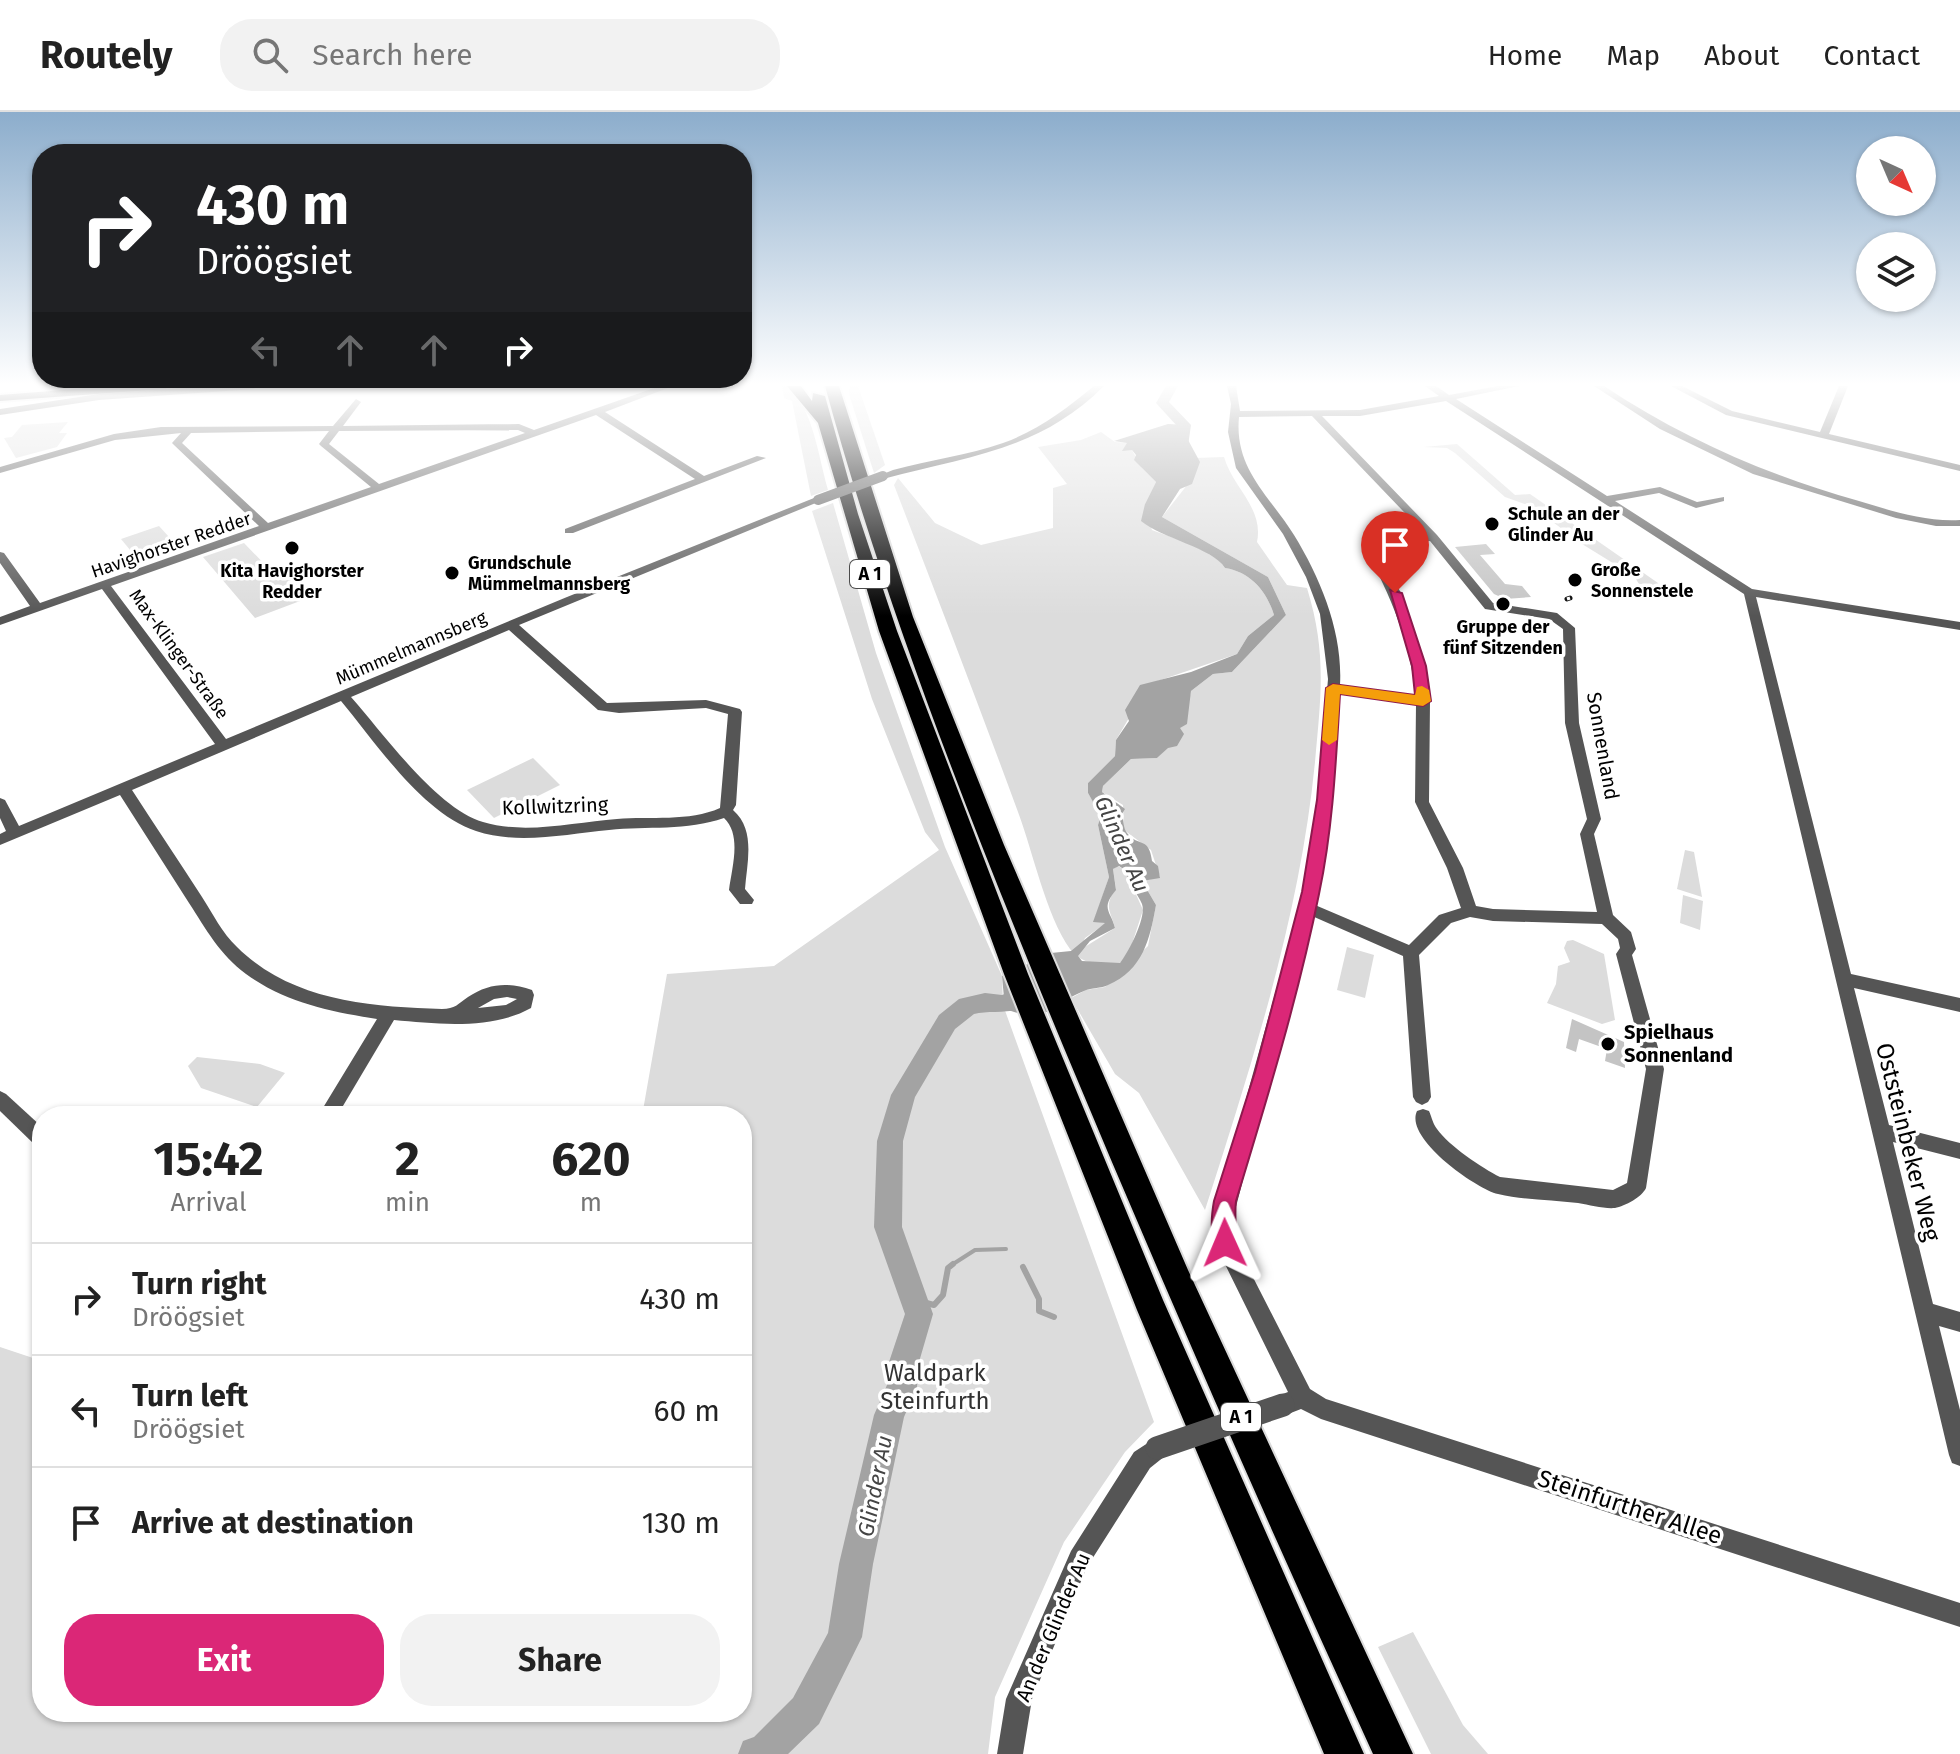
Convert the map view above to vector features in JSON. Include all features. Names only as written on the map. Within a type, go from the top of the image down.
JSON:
[{"type":"highway","name":"A 1","points":[[838,463],[917,714],[1003,942],[1077,1086],[1393,1754]]},
{"type":"highway","name":"A 1","points":[[859,463],[924,667],[1028,930],[1077,1086],[1175,1363],[1344,1754]]},
{"type":"street","points":[[0,470],[26,463]]},
{"type":"street","points":[[198,463],[267,528]]},
{"type":"street","points":[[347,463],[379,489]]},
{"type":"street","name":"Havighorster Redder","points":[[0,621],[454,463]]},
{"type":"street","points":[[676,463],[703,480]]},
{"type":"street","points":[[569,531],[749,463]]},
{"type":"street","name":"Mümmelmannsberg","points":[[0,840],[511,625],[818,500],[883,476],[938,463]]},
{"type":"street","points":[[1240,463],[1288,534],[1312,577],[1326,614],[1333,688],[1325,800],[1308,908],[1222,1222],[1225,1243],[1292,1401]]},
{"type":"street","name":"Sonnenland","points":[[1362,463],[1433,537],[1489,606],[1553,616],[1569,628],[1572,723],[1594,819],[1587,834],[1606,918],[1625,936],[1628,949],[1624,954],[1655,1069],[1636,1188],[1615,1199],[1498,1185],[1480,1176],[1434,1140],[1425,1128],[1423,1117]]},
{"type":"street","points":[[1547,463],[1749,592],[1957,633]]},
{"type":"street","points":[[1731,463],[1904,516],[1960,523]]},
{"type":"street","points":[[1938,463],[1960,468]]},
{"type":"street","points":[[1604,500],[1660,490],[1696,505],[1720,499]]},
{"type":"street","points":[[1433,537],[1378,542],[1371,549],[1395,593],[1410,632],[1423,701],[1422,802],[1470,911]]},
{"type":"street","points":[[0,555],[37,608]]},
{"type":"street","name":"Max-Klinger-Straße","points":[[105,585],[224,746]]},
{"type":"street","name":"Oststeinbeker Weg","points":[[1749,592],[1960,1455]]},
{"type":"street","points":[[511,625],[603,707],[618,710],[706,704],[735,712],[729,805],[725,811],[737,819],[742,829],[737,890],[746,900]]},
{"type":"street","points":[[1333,688],[1423,701]]},
{"type":"street","name":"Kollwitzring","points":[[344,696],[449,811],[483,827],[518,830],[664,821],[711,817],[725,811]]},
{"type":"street","points":[[124,789],[193,896],[203,918],[233,953],[276,983],[318,1002],[389,1014],[458,1015]]},
{"type":"street","points":[[0,803],[15,834]]},
{"type":"street","points":[[1308,908],[1411,953]]},
{"type":"street","points":[[1422,1097],[1411,953],[1445,919],[1470,911],[1493,915],[1606,918]]},
{"type":"street","points":[[1844,979],[1960,1005]]},
{"type":"street","points":[[333,1106],[389,1014]]},
{"type":"street","points":[[0,1099],[32,1129]]},
{"type":"street","points":[[1880,1131],[1960,1151]]},
{"type":"street","points":[[1925,1312],[1960,1322]]},
{"type":"street","name":"An der Glinder Au","points":[[1010,1754],[1019,1699],[1079,1559],[1142,1460],[1157,1448],[1292,1401]]},
{"type":"street","name":"Steinfurther Allee","points":[[1292,1401],[1960,1615]]},
{"type":"green space","points":[[804,463],[821,463],[828,490],[811,496]]},
{"type":"green space","points":[[871,463],[884,463],[885,465],[874,473]]},
{"type":"green space","points":[[1050,463],[1139,463],[1156,482],[1145,504],[1152,530],[1203,550],[1225,568],[1243,574],[1257,584],[1274,615],[1248,636],[1237,654],[1149,684],[1116,740],[1115,756],[1088,783],[1088,793],[1102,816],[1098,825],[1109,877],[1094,921],[1106,923],[1085,938],[1080,950],[1115,928],[1109,905],[1116,889],[1113,869],[1118,866],[1125,870],[1143,910],[1130,950],[1120,963],[1107,965],[1080,958],[1061,935],[1018,812],[894,485],[898,478],[935,523],[981,545],[1053,528],[1053,488],[1067,484]]},
{"type":"green space","points":[[1194,463],[1226,463],[1252,508],[1258,530],[1257,542],[1287,585],[1307,588],[1318,633],[1321,674],[1308,819],[1286,933],[1257,1044],[1205,1210],[1139,1093],[1115,1074],[1071,998],[1086,990],[1105,987],[1148,946],[1156,905],[1142,881],[1160,877],[1151,850],[1124,830],[1123,805],[1102,792],[1103,786],[1131,759],[1157,758],[1180,728],[1191,691],[1213,674],[1232,672],[1286,615],[1268,577],[1162,517],[1191,480]]},
{"type":"green space","points":[[1466,463],[1478,463],[1515,495],[1530,494],[1658,583],[1660,589],[1636,587],[1639,584],[1634,576],[1582,544],[1533,507],[1505,497]]},
{"type":"green space","name":"Waldpark Steinfurth","points":[[833,503],[876,653],[945,847],[1002,976],[1003,1005],[1154,1422],[1125,1452],[1064,1542],[995,1697],[988,1754],[0,1754],[0,1347],[32,1358],[32,1722],[752,1722],[752,1106],[644,1106],[667,974],[774,966],[939,850],[925,832],[872,699],[812,511]]},
{"type":"green space","points":[[159,526],[179,548],[140,562],[121,539]]},
{"type":"green space","points":[[244,543],[276,576],[292,570],[316,595],[255,618],[203,557]]},
{"type":"green space","points":[[533,758],[560,785],[494,818],[467,790]]},
{"type":"green space","points":[[1685,850],[1694,852],[1702,897],[1677,889]]},
{"type":"green space","points":[[1683,895],[1703,901],[1700,930],[1680,923]]},
{"type":"green space","points":[[1573,940],[1604,954],[1615,1020],[1602,1024],[1547,1003],[1556,984],[1558,966],[1570,962],[1564,948],[1567,941]]},
{"type":"green space","points":[[1347,947],[1374,955],[1365,998],[1337,990]]},
{"type":"green space","points":[[197,1057],[260,1064],[285,1073],[258,1106],[254,1106],[201,1088],[188,1066]]},
{"type":"green space","points":[[1413,1632],[1463,1725],[1488,1754],[1431,1754],[1378,1647]]},
{"type":"water","points":[[1137,463],[1200,463],[1192,484],[1180,489],[1162,517],[1268,577],[1286,615],[1232,672],[1213,674],[1191,691],[1187,724],[1180,728],[1184,734],[1177,746],[1168,748],[1157,758],[1131,759],[1103,786],[1102,792],[1125,809],[1122,814],[1127,833],[1149,848],[1152,861],[1158,866],[1160,878],[1142,881],[1156,905],[1151,930],[1137,962],[1120,979],[1072,996],[1041,1014],[1005,1009],[1002,976],[1051,953],[1071,951],[1105,923],[1093,922],[1109,877],[1098,825],[1101,816],[1088,793],[1088,783],[1115,756],[1116,740],[1129,721],[1125,710],[1140,685],[1191,672],[1237,654],[1248,636],[1274,615],[1257,584],[1243,574],[1225,568],[1210,555],[1141,521],[1156,482]],"holes":[[[1119,866],[1125,870],[1143,910],[1132,943],[1120,963],[1082,961],[1078,956],[1090,941],[1115,928],[1108,910],[1111,896],[1116,890],[1113,869]]]},
{"type":"building","points":[[1486,544],[1495,554],[1480,555],[1505,584],[1522,586],[1531,597],[1505,599],[1494,594],[1455,547]]},
{"type":"building","name":"Spielhaus Sonnenland","points":[[1572,1019],[1624,1042],[1625,1068],[1605,1061],[1607,1049],[1579,1039],[1576,1052],[1566,1048]]},
{"type":"waterway","name":"Glinder Au","points":[[756,1754],[765,1751],[806,1711],[845,1637],[856,1564],[889,1415],[902,1387],[904,1362],[919,1314],[888,1227],[890,1141],[903,1095],[947,1022],[967,1006],[985,1002],[1003,1005],[1030,993]]},
{"type":"waterway","points":[[952,1264],[975,1250],[1006,1249]]},
{"type":"waterway","points":[[915,1300],[934,1305],[943,1295],[948,1268],[952,1264]]},
{"type":"waterway","points":[[1023,1267],[1039,1299],[1039,1311],[1054,1317]]},
{"type":"slow traffic","points":[[1329,740],[1333,688],[1423,701],[1422,690]]},
{"type":"place","name":"Schule an der Glinder Au","points":[[1492,524]]},
{"type":"place","name":"Kita Havighorster Redder","points":[[292,548]]},
{"type":"place","name":"Grundschule Mümmelmannsberg","points":[[452,573]]},
{"type":"place","name":"Große Sonnenstele","points":[[1575,580]]},
{"type":"place","name":"Gruppe der fünf Sitzenden","points":[[1503,604]]},
{"type":"place","name":"Spielhaus Sonnenland","points":[[1608,1044]]},
{"type":"route","points":[[1225,1243],[1222,1222],[1225,1201],[1265,1072],[1311,892],[1325,800],[1333,688],[1423,701],[1419,666],[1395,593]]}]
